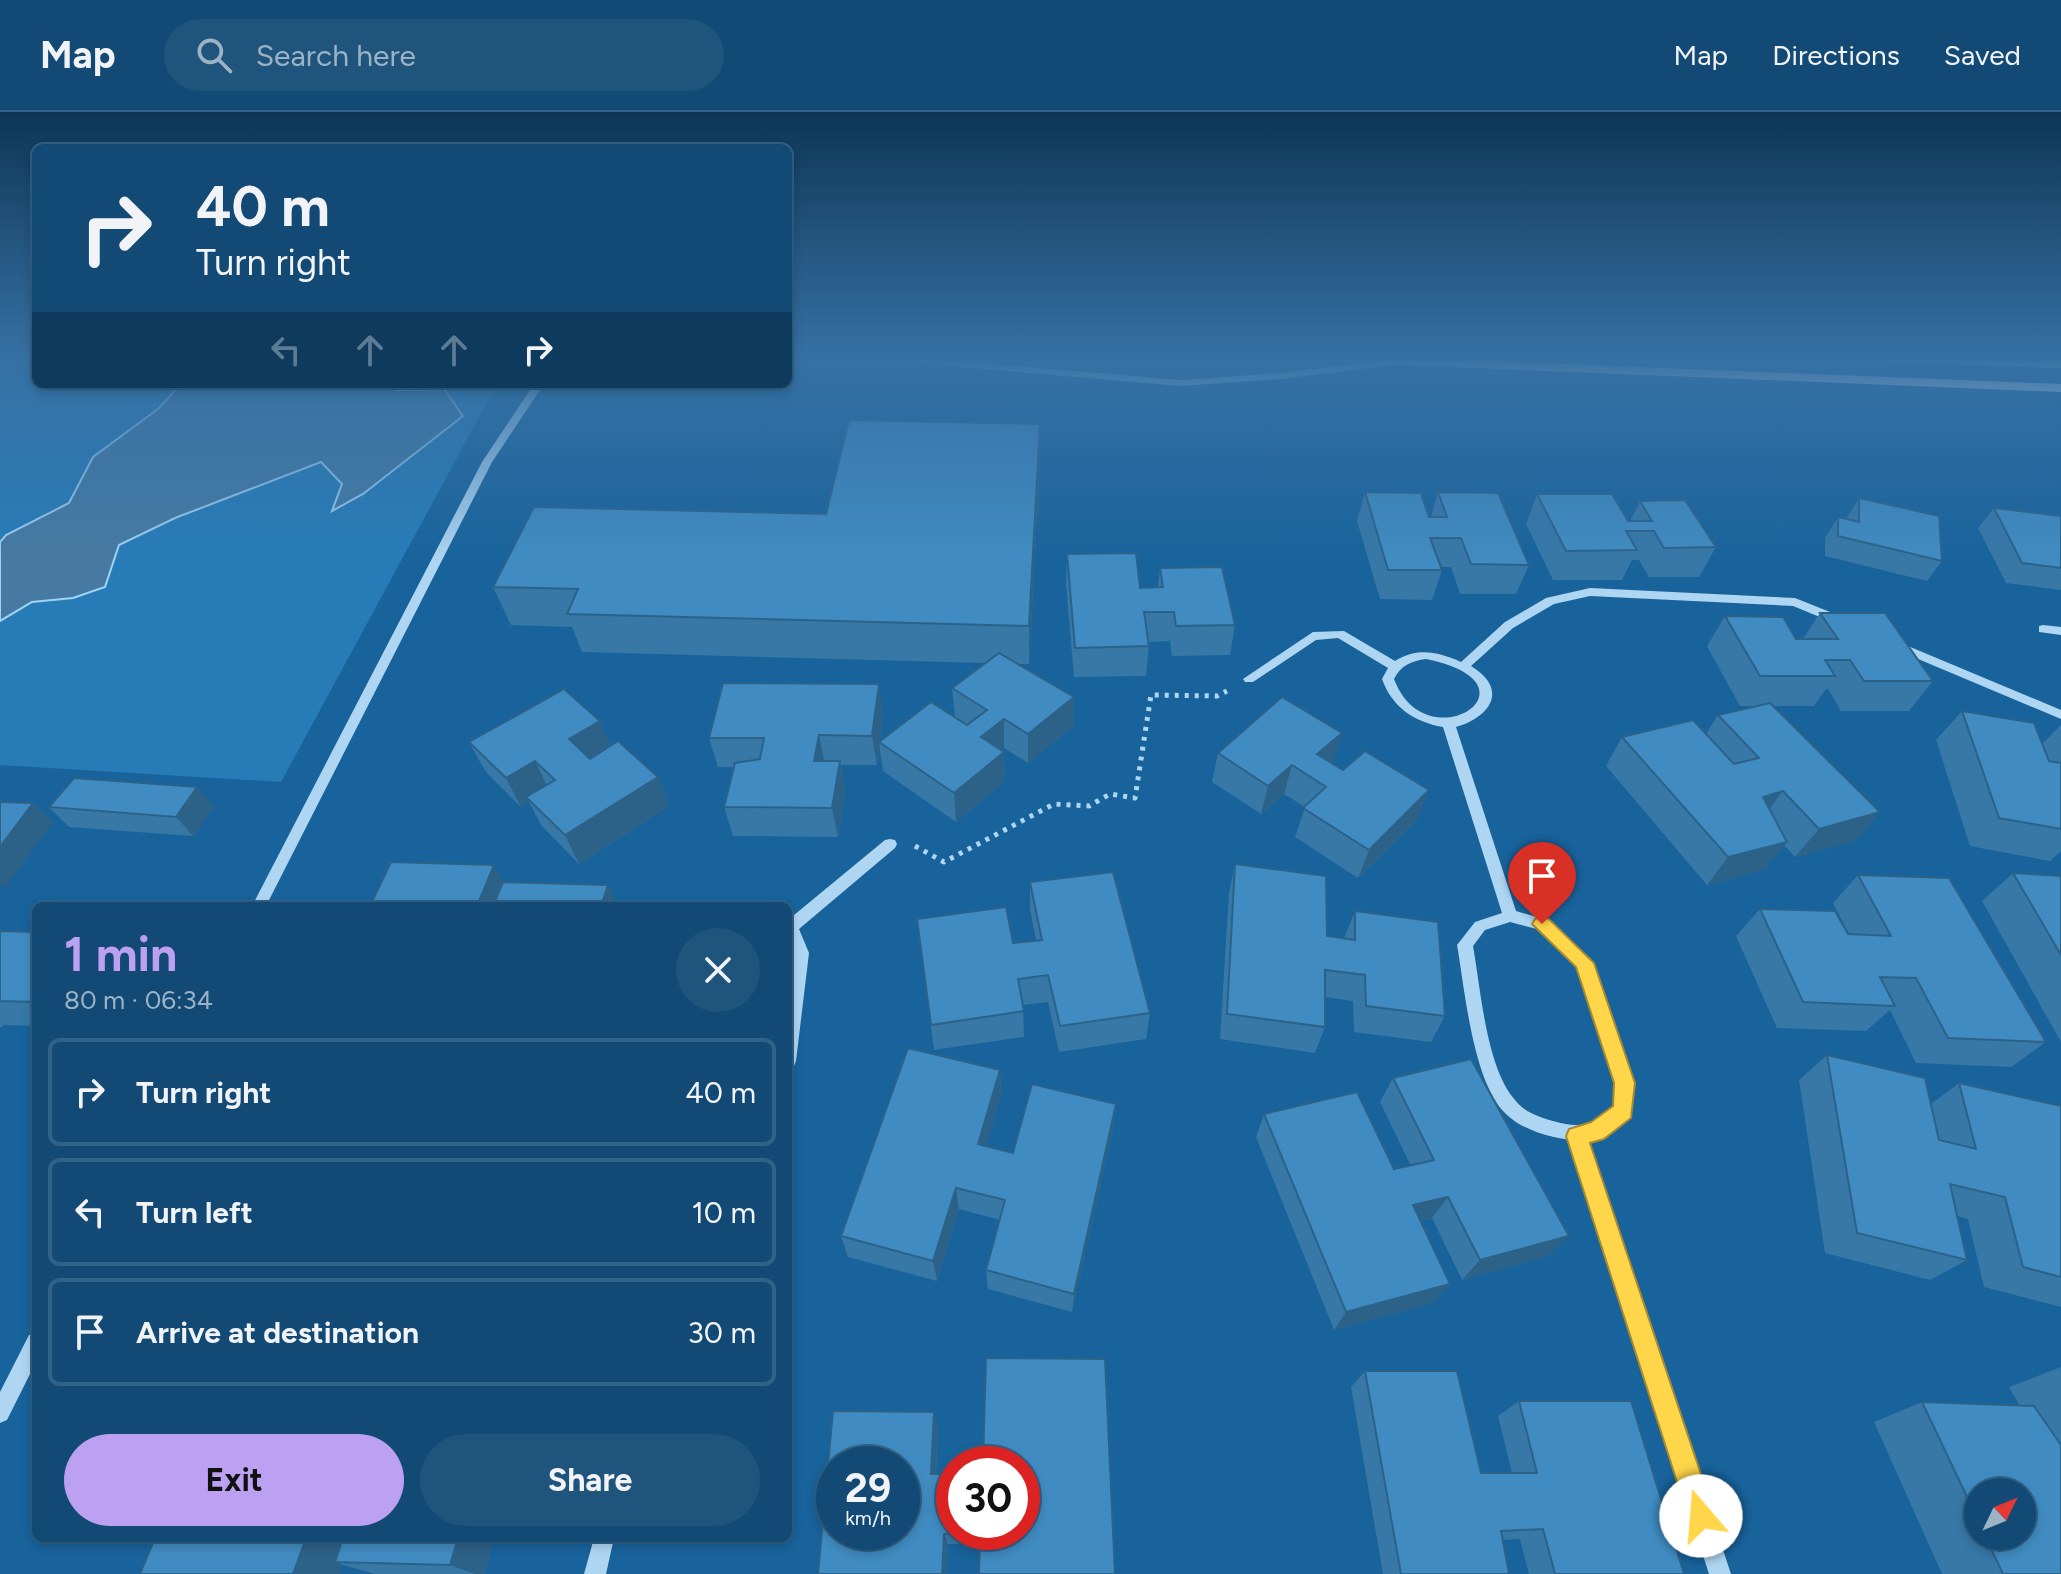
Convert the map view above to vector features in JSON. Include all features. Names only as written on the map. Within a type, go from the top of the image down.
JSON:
[{"type":"street","points":[[261,902],[487,462],[511,426]]},
{"type":"street","points":[[1464,666],[1522,617],[1550,601],[1590,592],[1795,602],[1851,626]]},
{"type":"street","points":[[2043,629],[2061,631]]},
{"type":"street","points":[[1249,679],[1313,636],[1340,634],[1395,666]]},
{"type":"street","points":[[1879,638],[2061,715]]},
{"type":"street","points":[[1426,655],[1464,666],[1486,690],[1485,701],[1480,710],[1470,717],[1448,721],[1423,717],[1397,700],[1388,679],[1395,666],[1412,657],[1426,655]]},
{"type":"street","points":[[1448,721],[1510,916]]},
{"type":"street","points":[[792,925],[890,844]]},
{"type":"street","points":[[1510,916],[1542,924],[1585,963],[1625,1083],[1623,1111],[1597,1131],[1577,1136],[1535,1124],[1509,1106],[1489,1073],[1465,945],[1480,926],[1510,916]]},
{"type":"street","points":[[792,932],[801,953],[792,1028]]},
{"type":"street","points":[[1577,1136],[1720,1574]]},
{"type":"street","points":[[0,1413],[32,1350]]},
{"type":"street","points":[[595,1574],[603,1542]]},
{"type":"path","points":[[890,844],[908,842],[944,862],[1054,804],[1089,806],[1097,797],[1113,792],[1135,798],[1151,695],[1217,696],[1249,679]]},
{"type":"shaded area","points":[[0,426],[474,426],[281,782],[0,765]]},
{"type":"shaded area","points":[[135,426],[450,426],[363,494],[332,511],[342,484],[321,462],[175,518],[119,545],[105,587],[73,598],[32,602],[0,621],[0,542],[6,535],[69,503],[93,457]]},
{"type":"building","points":[[847,426],[1040,426],[1029,626],[567,614],[578,589],[493,587],[534,507],[826,514]]},
{"type":"building","points":[[1365,492],[1421,493],[1429,517],[1447,517],[1438,492],[1498,493],[1529,565],[1471,564],[1461,538],[1430,538],[1442,570],[1388,570]]},
{"type":"building","points":[[1537,494],[1612,494],[1628,521],[1652,521],[1640,501],[1685,500],[1716,547],[1664,548],[1654,531],[1626,531],[1637,550],[1566,551]]},
{"type":"building","points":[[1859,498],[1939,516],[1942,561],[1838,536],[1838,517],[1859,522]]},
{"type":"building","points":[[1994,508],[2061,516],[2061,568],[2022,563]]},
{"type":"building","points":[[1136,553],[1140,588],[1163,587],[1160,568],[1222,567],[1235,625],[1176,626],[1174,612],[1144,612],[1149,646],[1075,648],[1067,554]]},
{"type":"building","points":[[1820,613],[1885,613],[1933,681],[1864,681],[1850,660],[1825,660],[1835,676],[1760,676],[1725,616],[1783,617],[1796,639],[1838,639]]},
{"type":"building","points":[[999,653],[1074,697],[1028,734],[1004,719],[981,737],[1004,752],[954,793],[879,742],[931,702],[967,725],[987,710],[952,688]]},
{"type":"building","points":[[723,683],[879,684],[872,736],[819,735],[814,761],[840,761],[832,808],[724,807],[735,763],[760,759],[764,738],[709,738]]},
{"type":"building","points":[[564,689],[600,721],[569,739],[590,759],[618,741],[658,777],[565,835],[526,797],[555,780],[535,761],[506,778],[469,742]]},
{"type":"building","points":[[1282,697],[1342,733],[1317,754],[1343,770],[1365,751],[1429,790],[1369,850],[1303,808],[1326,787],[1292,765],[1268,786],[1218,753]]},
{"type":"building","points":[[1770,703],[1880,812],[1819,829],[1783,791],[1763,797],[1787,842],[1728,857],[1622,737],[1693,720],[1734,764],[1759,758],[1718,715]]},
{"type":"building","points":[[1962,711],[2034,723],[2049,761],[2061,763],[2061,829],[1999,818]]},
{"type":"building","points":[[74,778],[197,787],[176,817],[49,807]]},
{"type":"building","points":[[0,802],[33,803],[0,847]]},
{"type":"building","points":[[391,862],[494,865],[479,902],[372,902]]},
{"type":"building","points":[[1235,864],[1326,876],[1327,936],[1355,940],[1355,911],[1438,922],[1445,1016],[1366,1006],[1365,975],[1325,970],[1325,1027],[1227,1014]]},
{"type":"building","points":[[1113,872],[1150,1013],[1060,1026],[1048,975],[1018,979],[1024,1011],[931,1025],[917,919],[1006,907],[1013,943],[1042,940],[1030,882]]},
{"type":"building","points":[[2013,873],[2061,876],[2061,955]]},
{"type":"building","points":[[1858,875],[1949,878],[2046,1042],[1948,1038],[1916,978],[1880,977],[1895,1006],[1803,1002],[1760,909],[1835,911],[1848,934],[1891,936]]},
{"type":"building","points":[[503,882],[608,885],[602,902],[495,902]]},
{"type":"building","points":[[0,931],[32,932],[32,1002],[0,1001]]},
{"type":"building","points":[[908,1048],[1000,1070],[978,1144],[1013,1153],[1032,1084],[1116,1104],[1074,1294],[986,1270],[1005,1200],[956,1188],[933,1261],[841,1236]]},
{"type":"building","points":[[1827,1055],[1925,1078],[1939,1140],[1976,1149],[1959,1083],[2061,1106],[2061,1277],[2023,1267],[2005,1197],[1950,1184],[1967,1260],[1857,1233]]},
{"type":"building","points":[[1471,1059],[1569,1236],[1480,1260],[1448,1197],[1413,1205],[1450,1284],[1346,1312],[1264,1114],[1357,1092],[1394,1169],[1434,1160],[1393,1078]]},
{"type":"building","points":[[986,1358],[1105,1359],[1115,1574],[979,1574],[980,1550],[1040,1550],[1040,1446],[984,1446]]},
{"type":"building","points":[[1365,1371],[1457,1371],[1481,1473],[1537,1473],[1519,1401],[1631,1401],[1684,1574],[1555,1574],[1543,1529],[1501,1531],[1509,1574],[1401,1574]]},
{"type":"building","points":[[1922,1402],[2034,1406],[2061,1445],[2061,1574],[2003,1574],[1992,1550],[2036,1550],[2036,1478],[1964,1478],[1964,1490]]},
{"type":"building","points":[[833,1411],[934,1412],[931,1474],[936,1474],[936,1550],[943,1550],[942,1574],[818,1574],[820,1550],[920,1550],[920,1446],[830,1446]]},
{"type":"building","points":[[153,1542],[305,1542],[293,1574],[140,1574]]},
{"type":"building","points":[[342,1542],[457,1542],[450,1565],[335,1562]]},
{"type":"route","points":[[1542,924],[1585,963],[1625,1083],[1623,1111],[1597,1131],[1577,1136],[1701,1516]]}]
